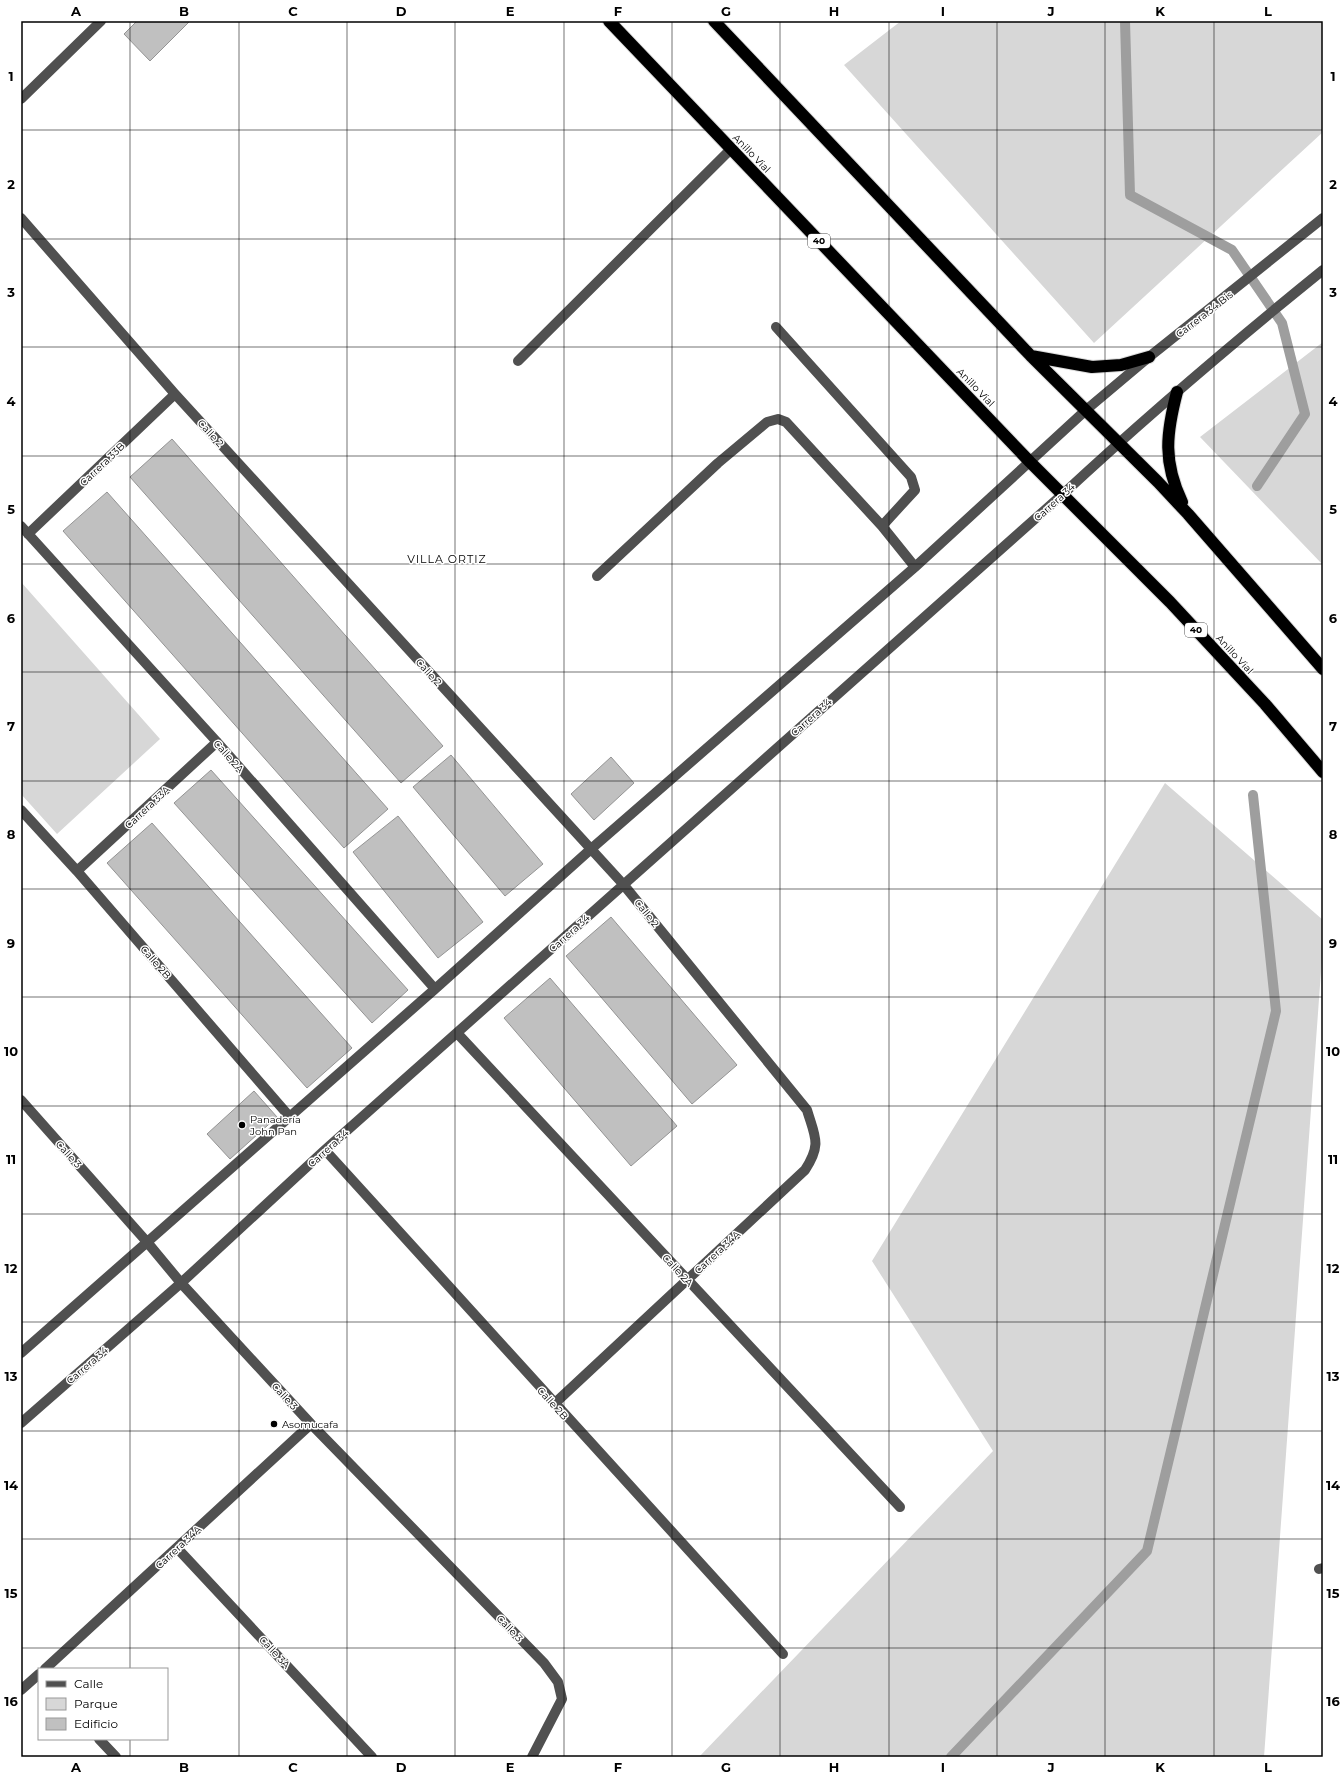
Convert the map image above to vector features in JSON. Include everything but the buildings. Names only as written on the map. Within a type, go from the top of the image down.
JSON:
[{"type":"highway","name":"Anillo Vial","points":[[609,21],[1030,462],[1170,602],[1265,704],[1323,772]]},
{"type":"highway","points":[[714,21],[1031,356],[1188,514],[1323,669]]},
{"type":"highway","points":[[1031,356],[1092,367],[1121,365],[1149,358]]},
{"type":"highway","points":[[1178,392],[1169,421],[1168,453],[1173,483],[1188,514]]},
{"type":"street","points":[[21,99],[101,21]]},
{"type":"street","points":[[518,361],[731,149]]},
{"type":"street","name":"Calle 2","points":[[21,218],[176,394],[624,884],[807,1110],[816,1141]]},
{"type":"street","name":"Carrera 34 Bis","points":[[1086,410],[1323,218]]},
{"type":"street","points":[[1118,442],[1256,324],[1323,270]]},
{"type":"street","points":[[776,327],[911,477],[915,490],[882,526]]},
{"type":"street","name":"Carrera 33B","points":[[28,534],[176,394]]},
{"type":"street","points":[[21,1353],[591,849],[915,567],[1086,410]]},
{"type":"street","points":[[597,576],[718,463],[767,422],[778,419],[786,422],[882,526],[915,567]]},
{"type":"street","name":"Carrera 34","points":[[21,1424],[181,1283],[325,1150],[1063,494],[1118,442]]},
{"type":"street","name":"Calle 2A","points":[[21,526],[217,742],[435,988]]},
{"type":"street","name":"Carrera 33A","points":[[77,871],[217,742]]},
{"type":"street","name":"Calle 2B","points":[[21,810],[77,871],[289,1116]]},
{"type":"street","name":"Calle 2A","points":[[457,1033],[900,1507]]},
{"type":"street","name":"Calle 3","points":[[21,1100],[147,1242],[181,1283],[311,1424],[544,1663],[558,1682],[562,1699],[532,1757]]},
{"type":"street","name":"Carrera 34A","points":[[554,1404],[805,1170],[814,1156],[816,1141]]},
{"type":"street","name":"Calle 2B","points":[[325,1150],[554,1404],[783,1654]]},
{"type":"street","name":"Carrera 34A","points":[[47,1668],[311,1424]]},
{"type":"street","name":"Calle 3A","points":[[177,1548],[372,1757]]},
{"type":"street","name":"Carrera 34A","points":[[21,1690],[38,1676]]},
{"type":"street","points":[[100,1740],[116,1757]]},
{"type":"green space","points":[[901,21],[1323,21],[1323,132],[1094,343],[844,65]]},
{"type":"green space","points":[[1323,342],[1323,565],[1200,437]]},
{"type":"green space","points":[[21,582],[160,739],[57,834],[21,794]]},
{"type":"green space","points":[[1165,783],[1323,920],[1323,944],[1264,1757],[699,1757],[993,1451],[872,1261]]},
{"type":"waterway","points":[[1125,21],[1130,195],[1232,250],[1282,323],[1305,414],[1257,486]]},
{"type":"waterway","points":[[951,1757],[1147,1551],[1276,1011],[1253,795]]},
{"type":"place","name":"Panadería John Pan","points":[[242,1125]]},
{"type":"place","name":"Asomucafa","points":[[274,1424]]},
{"type":"district","name":"VILLA ORTIZ","points":[[447,559]]}]
